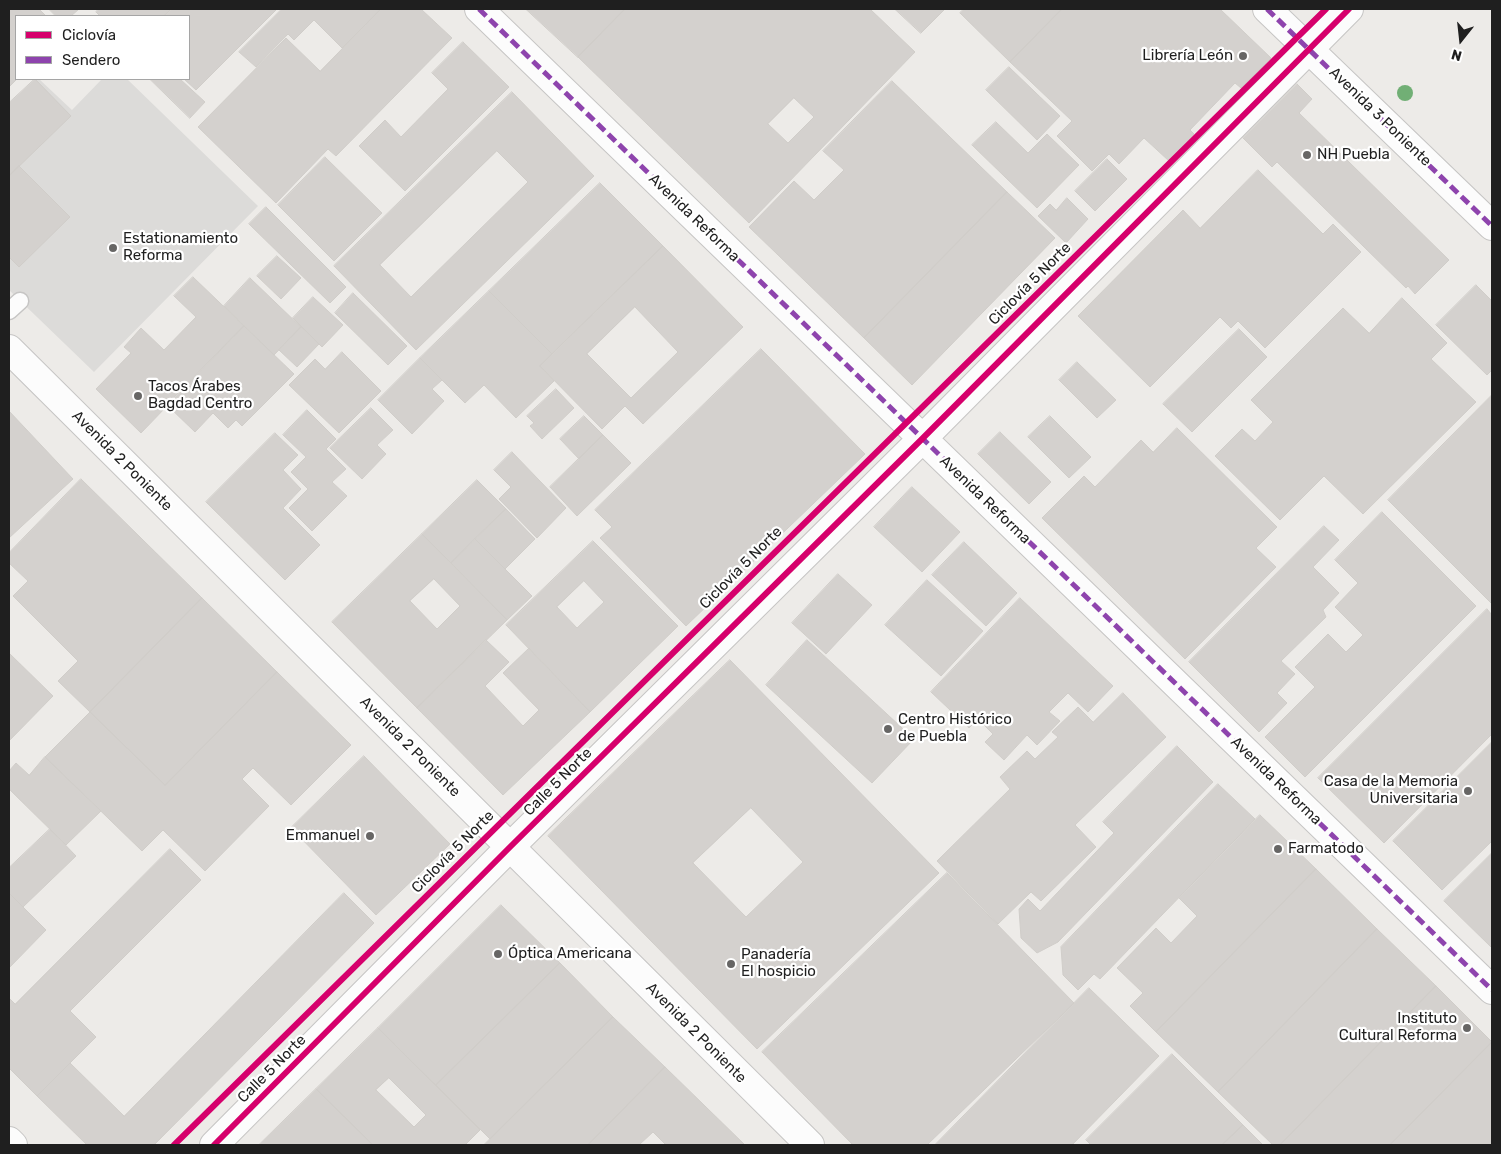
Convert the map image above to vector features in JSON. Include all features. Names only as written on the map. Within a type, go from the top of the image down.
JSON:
[{"type":"street","name":"Avenida Reforma","points":[[479,9],[1492,990]]},
{"type":"street","name":"Avenida 3 Poniente","points":[[1267,9],[1492,226]]},
{"type":"street","name":"Calle 5 Norte","points":[[214,1145],[509,848],[922,439],[1349,9]]},
{"type":"street","name":"Avenida 2 Poniente","points":[[9,349],[494,830],[509,848],[810,1145]]},
{"type":"street","points":[[9,1141],[13,1145]]},
{"type":"shaded area","name":"Estationamiento Reforma","points":[[34,80],[40,80],[72,110],[101,80],[128,80],[258,206],[94,372],[9,290],[9,106]]},
{"type":"building","points":[[9,9],[39,9],[45,15],[15,15],[16,80],[9,87]]},
{"type":"building","points":[[49,9],[79,9],[72,15],[55,15]]},
{"type":"building","points":[[99,9],[171,9],[165,15],[99,15],[96,12]]},
{"type":"building","points":[[172,9],[277,9],[196,90],[185,80],[190,80],[190,15],[165,15]]},
{"type":"building","points":[[282,9],[381,9],[342,48],[314,20],[294,40],[288,34],[256,67],[239,52]]},
{"type":"building","points":[[381,9],[421,9],[452,38],[336,156],[328,149],[276,203],[198,127],[286,38],[320,71]]},
{"type":"building","points":[[526,9],[625,9],[578,57]]},
{"type":"building","points":[[625,9],[870,9],[915,52],[749,223],[578,57]],"holes":[[[794,98],[814,117],[788,143],[768,124]]]},
{"type":"building","points":[[895,9],[945,9],[921,33]]},
{"type":"building","points":[[964,9],[1062,9],[1010,62],[960,13]]},
{"type":"building","points":[[1062,9],[1220,9],[1271,58],[1241,88],[1235,83],[1190,130],[1194,134],[1169,161],[1144,138],[1119,164],[1109,154],[1092,171],[1057,136],[1072,121],[1010,62]]},
{"type":"building","points":[[463,42],[509,87],[405,191],[359,146],[385,120],[401,137],[448,89],[432,73]]},
{"type":"building","points":[[1009,67],[1060,116],[1037,140],[986,90]]},
{"type":"building","points":[[36,80],[71,116],[9,176],[9,103]]},
{"type":"building","points":[[151,80],[181,80],[205,102],[190,118]]},
{"type":"building","points":[[892,81],[1007,192],[864,338],[749,227],[794,181],[814,200],[844,170],[823,151]]},
{"type":"building","points":[[1297,84],[1312,99],[1299,113],[1449,260],[1415,294],[1408,286],[1406,288],[1277,162],[1272,167],[1243,138]]},
{"type":"building","points":[[512,92],[594,176],[416,350],[334,266]],"holes":[[[497,151],[528,182],[411,297],[380,265]]]},
{"type":"building","points":[[996,122],[1028,153],[1047,134],[1079,165],[1037,208],[972,145]]},
{"type":"building","points":[[325,157],[382,213],[334,261],[278,205]]},
{"type":"building","points":[[1107,159],[1127,179],[1095,211],[1075,191]]},
{"type":"building","points":[[19,166],[70,217],[19,267],[9,257],[9,176]]},
{"type":"building","points":[[1258,170],[1323,234],[1333,224],[1361,252],[1265,348],[1238,321],[1231,328],[1220,317],[1150,387],[1078,316],[1183,210],[1200,228]]},
{"type":"building","points":[[600,183],[663,246],[552,354],[489,291]]},
{"type":"building","points":[[1007,192],[1055,238],[912,385],[864,338]]},
{"type":"building","points":[[1067,198],[1088,219],[1066,243],[1038,216],[1050,204],[1056,210]]},
{"type":"building","points":[[266,207],[346,287],[330,303],[249,224]]},
{"type":"building","points":[[663,246],[743,327],[643,424],[625,406],[602,429],[540,366]],"holes":[[[635,307],[678,352],[631,398],[587,354]]]},
{"type":"building","points":[[277,256],[301,278],[281,299],[257,276]]},
{"type":"building","points":[[193,277],[244,326],[141,433],[96,389],[131,353],[124,347],[141,328],[164,350],[196,317],[174,296]]},
{"type":"building","points":[[250,278],[301,327],[274,355],[224,306]]},
{"type":"building","points":[[1476,285],[1492,301],[1492,370],[1487,375],[1436,325]]},
{"type":"building","points":[[489,291],[552,354],[540,366],[554,381],[516,418],[484,385],[465,403],[420,358]]},
{"type":"building","points":[[353,293],[407,346],[388,365],[335,313]]},
{"type":"building","points":[[313,297],[343,325],[322,347],[293,318]]},
{"type":"building","points":[[1402,298],[1447,343],[1431,359],[1476,402],[1363,514],[1324,476],[1280,520],[1215,456],[1242,429],[1255,441],[1273,422],[1251,400],[1343,308],[1369,333]]},
{"type":"building","points":[[244,326],[294,374],[242,426],[236,420],[228,428],[213,413],[195,432],[167,405]]},
{"type":"building","points":[[301,327],[319,344],[297,367],[279,350]]},
{"type":"building","points":[[1239,329],[1267,357],[1192,432],[1163,404]]},
{"type":"building","points":[[761,349],[865,454],[686,626],[600,538],[612,527],[595,510]]},
{"type":"building","points":[[342,352],[381,391],[339,433],[289,385],[315,359],[325,369]]},
{"type":"building","points":[[420,358],[442,380],[432,389],[444,401],[412,434],[378,400]]},
{"type":"building","points":[[1077,362],[1116,400],[1097,418],[1059,380]]},
{"type":"building","points":[[556,389],[574,408],[542,439],[530,426],[534,423],[527,416]]},
{"type":"building","points":[[1492,395],[1492,604],[1388,500]]},
{"type":"building","points":[[371,408],[393,430],[377,445],[386,454],[362,479],[330,448]]},
{"type":"building","points":[[307,410],[336,439],[326,449],[346,469],[332,482],[347,496],[312,531],[289,508],[308,489],[291,472],[306,457],[283,435]]},
{"type":"building","points":[[9,411],[73,479],[9,538]]},
{"type":"building","points":[[584,416],[603,435],[579,459],[560,439]]},
{"type":"building","points":[[1050,416],[1091,457],[1069,478],[1028,437]]},
{"type":"building","points":[[1177,428],[1277,527],[1256,548],[1276,567],[1185,659],[1042,518],[1084,476],[1095,487],[1141,440],[1153,452]]},
{"type":"building","points":[[1000,432],[1051,482],[1029,504],[978,454]]},
{"type":"building","points":[[275,433],[298,455],[283,470],[301,489],[283,508],[320,545],[285,580],[206,502]]},
{"type":"building","points":[[603,435],[631,463],[577,516],[550,487]]},
{"type":"building","points":[[512,452],[566,508],[537,538],[499,499],[511,487],[494,470]]},
{"type":"building","points":[[81,479],[202,598],[90,712],[58,681],[78,661],[13,596],[28,581],[9,563],[9,553]]},
{"type":"building","points":[[477,480],[506,509],[451,563],[422,534]]},
{"type":"building","points":[[912,487],[960,532],[922,572],[874,527]]},
{"type":"building","points":[[506,509],[535,539],[505,569],[475,539]]},
{"type":"building","points":[[1382,512],[1476,606],[1305,777],[1265,737],[1315,687],[1295,667],[1328,634],[1346,652],[1363,635],[1335,607],[1358,583],[1335,560]]},
{"type":"building","points":[[1324,526],[1339,540],[1313,567],[1339,593],[1323,610],[1326,617],[1281,661],[1295,674],[1277,693],[1287,703],[1259,732],[1189,662]]},
{"type":"building","points":[[422,534],[507,620],[417,708],[332,622]],"holes":[[[434,579],[460,606],[437,629],[410,601]]]},
{"type":"building","points":[[475,539],[532,596],[507,620],[451,563]]},
{"type":"building","points":[[593,541],[678,626],[590,712],[506,625]],"holes":[[[584,581],[604,602],[577,628],[557,607]]]},
{"type":"building","points":[[964,542],[1017,593],[986,626],[932,575]]},
{"type":"building","points":[[838,574],[872,605],[826,654],[792,623]]},
{"type":"building","points":[[927,580],[983,631],[941,676],[885,625]]},
{"type":"building","points":[[202,598],[277,672],[165,785],[90,712]]},
{"type":"building","points":[[1020,598],[1113,686],[1088,712],[1068,693],[1049,712],[1060,721],[1037,745],[1027,735],[1004,760],[985,742],[993,734],[978,719],[969,728],[931,692]]},
{"type":"building","points":[[1487,609],[1492,615],[1492,734],[1384,843],[1318,778]]},
{"type":"building","points":[[486,640],[509,662],[485,686],[523,726],[539,710],[503,673],[529,648],[590,712],[503,795],[417,708]]},
{"type":"building","points":[[807,640],[914,739],[872,783],[766,685]]},
{"type":"building","points":[[9,653],[53,696],[9,741]]},
{"type":"building","points":[[730,660],[939,873],[757,1049],[548,836]],"holes":[[[751,808],[803,862],[746,917],[693,863]]]},
{"type":"building","points":[[277,672],[351,745],[291,805],[253,768],[242,779],[269,806],[205,871],[163,830],[142,851],[45,757],[90,712],[165,785]]},
{"type":"building","points":[[1123,693],[1166,737],[1075,825],[1096,847],[1041,901],[1031,892],[998,924],[937,861],[1010,789],[1000,777],[1027,751],[1035,759],[1058,737],[1052,732],[1078,707],[1093,722]]},
{"type":"building","name":"Casa de la Memoria Universitaria","points":[[1492,742],[1492,841],[1442,890],[1393,841]]},
{"type":"building","points":[[1177,746],[1213,782],[1058,942],[1037,953],[1021,938],[1019,909],[1028,899],[1040,911],[1114,833],[1103,822]]},
{"type":"building","name":"Emmanuel","points":[[364,756],[450,844],[376,915],[291,828]]},
{"type":"building","points":[[45,757],[101,811],[66,845],[9,789],[9,771],[16,763],[29,775]]},
{"type":"building","points":[[1218,784],[1255,819],[1100,979],[1094,974],[1078,990],[1063,975],[1061,947]]},
{"type":"building","points":[[1260,815],[1316,869],[1156,1032],[1130,1006],[1143,993],[1117,968],[1156,928],[1171,943],[1197,916],[1179,898]]},
{"type":"building","points":[[50,829],[76,856],[23,907],[9,893],[9,868]]},
{"type":"building","points":[[170,849],[201,880],[70,1011],[96,1037],[37,1096],[9,1068],[9,998],[15,1004]]},
{"type":"building","points":[[1492,853],[1492,945],[1491,947],[1444,901]]},
{"type":"building","points":[[1316,869],[1377,929],[1218,1092],[1156,1032]]},
{"type":"building","points":[[947,873],[1074,1003],[927,1145],[853,1145],[762,1052]]},
{"type":"building","points":[[9,893],[46,930],[9,968]]},
{"type":"building","points":[[344,893],[374,923],[154,1145],[87,1145],[37,1096],[70,1063],[124,1116]]},
{"type":"building","points":[[501,905],[560,963],[436,1085],[378,1028]]},
{"type":"building","points":[[1377,929],[1436,986],[1280,1145],[1273,1145],[1218,1092]]},
{"type":"building","points":[[560,963],[613,1017],[490,1139],[436,1085]]},
{"type":"building","points":[[1436,986],[1492,1042],[1390,1145],[1280,1145]]},
{"type":"building","points":[[1089,988],[1159,1056],[1072,1145],[935,1145]]},
{"type":"building","points":[[613,1017],[665,1067],[588,1145],[484,1145]]},
{"type":"building","points":[[378,1028],[480,1130],[465,1145],[373,1145],[316,1089]],"holes":[[[389,1078],[426,1115],[414,1127],[376,1090]]]},
{"type":"building","points":[[1492,1042],[1492,1145],[1390,1145]]},
{"type":"building","points":[[1172,1054],[1243,1125],[1222,1145],[1091,1145],[1086,1140]]},
{"type":"building","points":[[665,1067],[745,1145],[666,1145],[653,1132],[639,1145],[588,1145]]},
{"type":"building","points":[[316,1089],[373,1145],[259,1145]]},
{"type":"building","points":[[1243,1125],[1263,1145],[1222,1145]]},
{"type":"marked path","points":[[479,9],[1492,990]]},
{"type":"marked path","points":[[1267,9],[1492,226]]},
{"type":"cycle path","name":"Ciclovía 5 Norte","points":[[174,1145],[1326,9]]},
{"type":"cycle path","points":[[214,1145],[509,848],[922,439],[1349,9]]},
{"type":"place","name":"Librería León","points":[[1243,56]]},
{"type":"place","name":"NH Puebla","points":[[1307,155]]},
{"type":"place","name":"Estationamiento Reforma","points":[[113,248]]},
{"type":"place","name":"Tacos Árabes Bagdad Centro","points":[[138,396]]},
{"type":"place","name":"Centro Histórico de Puebla","points":[[888,729]]},
{"type":"place","name":"Casa de la Memoria Universitaria","points":[[1468,791]]},
{"type":"place","name":"Emmanuel","points":[[370,836]]},
{"type":"place","name":"Farmatodo","points":[[1278,849]]},
{"type":"place","name":"Óptica Americana","points":[[498,954]]},
{"type":"place","name":"Panadería El hospicio","points":[[731,964]]},
{"type":"place","name":"Instituto Cultural Reforma","points":[[1467,1028]]}]
